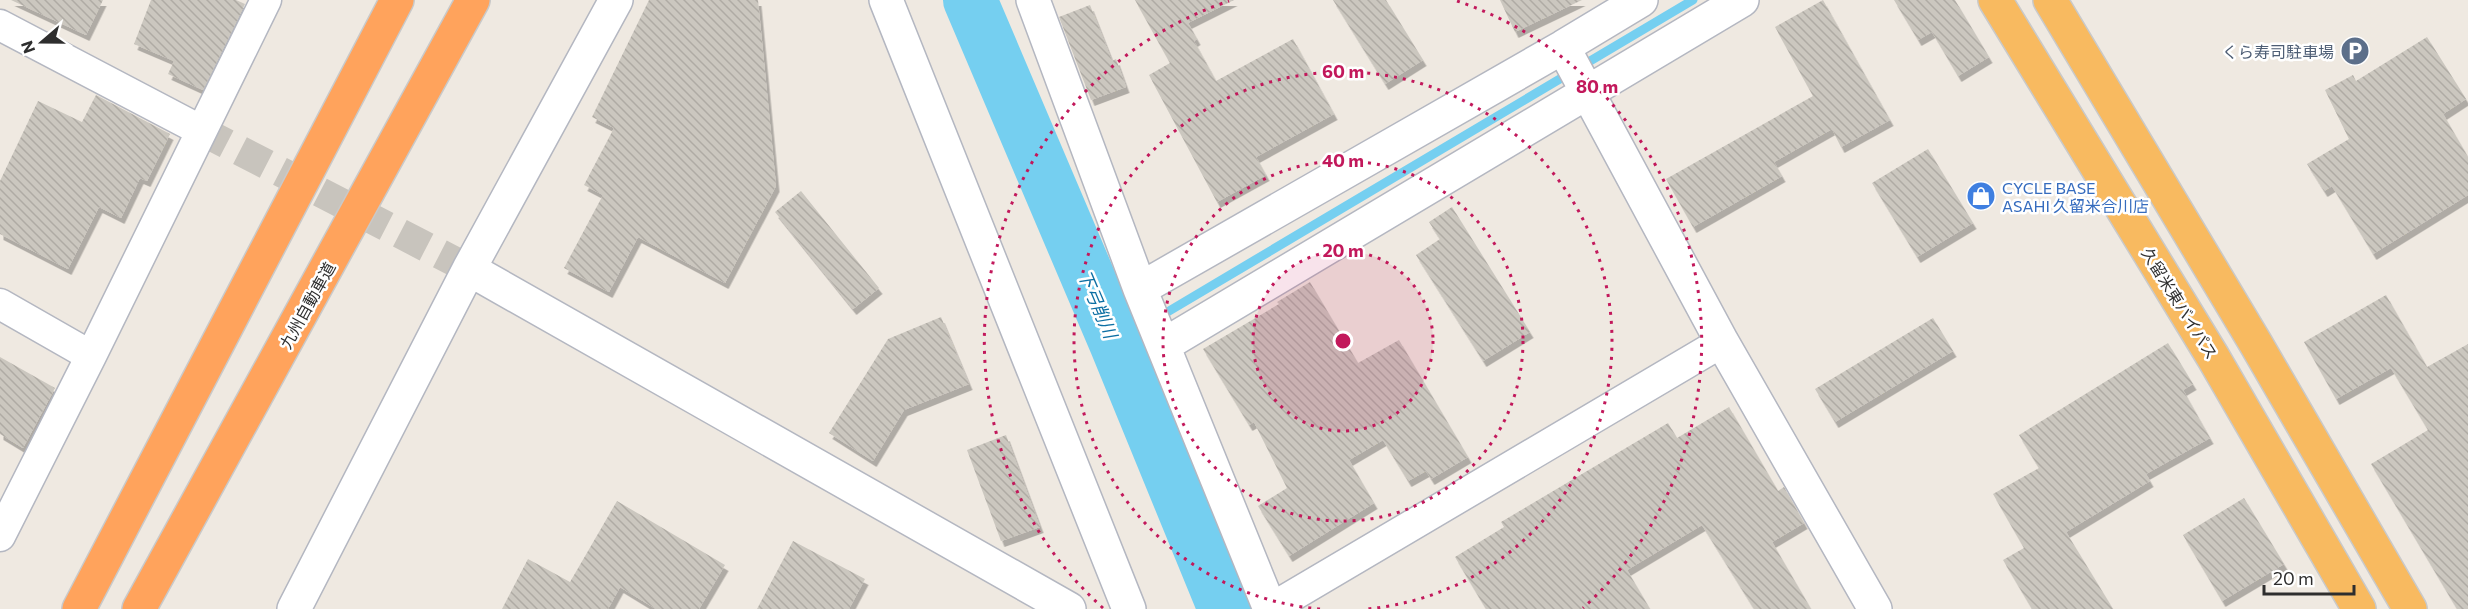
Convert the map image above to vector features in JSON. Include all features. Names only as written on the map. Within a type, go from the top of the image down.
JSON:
[{"type":"highway","points":[[79,609],[397,0]]},
{"type":"highway","name":"九州自動車道","points":[[139,609],[473,0]]},
{"type":"highway","name":"久留米東バイパス","points":[[1995,0],[2213,357],[2359,609]]},
{"type":"highway","points":[[2050,0],[2256,344],[2410,609]]},
{"type":"street","points":[[0,536],[266,0]]},
{"type":"street","points":[[294,609],[469,269],[616,0]]},
{"type":"street","points":[[886,0],[1129,609]]},
{"type":"street","points":[[1034,0],[1140,289],[1270,609],[1722,342]]},
{"type":"street","points":[[1140,289],[1641,0]]},
{"type":"street","points":[[1164,345],[1742,0]]},
{"type":"street","points":[[0,25],[200,130]]},
{"type":"street","points":[[1563,47],[1722,342],[1870,607]]},
{"type":"street","points":[[469,269],[1069,609]]},
{"type":"street","points":[[0,304],[91,356]]},
{"type":"building","points":[[11,0],[103,0],[86,35]]},
{"type":"building","points":[[151,0],[236,0],[245,4],[203,90],[168,74],[174,61],[134,44]]},
{"type":"building","points":[[649,0],[758,0],[776,186],[725,283],[638,237],[609,292],[564,268],[603,195],[584,185],[614,128],[592,117]]},
{"type":"building","points":[[1135,0],[1234,0],[1188,23],[1197,39],[1194,41],[1216,81],[1293,39],[1334,114],[1256,157],[1266,175],[1217,202],[1149,75],[1170,63]]},
{"type":"building","points":[[1333,0],[1386,0],[1423,60],[1385,84]]},
{"type":"building","points":[[1500,0],[1582,0],[1515,32]]},
{"type":"building","points":[[1823,0],[1890,120],[1841,147],[1832,129],[1774,162],[1782,176],[1693,227],[1666,179],[1813,96],[1775,27]]},
{"type":"building","points":[[1894,0],[1955,0],[1989,57],[1958,76],[1932,32],[1918,40]]},
{"type":"building","points":[[1090,5],[1112,61],[1116,59],[1126,87],[1091,100],[1059,17]]},
{"type":"building","points":[[2427,37],[2466,99],[2443,114],[2468,157],[2468,195],[2373,254],[2332,186],[2324,191],[2307,164],[2349,139],[2325,90],[2353,75],[2356,81]]},
{"type":"building","points":[[96,95],[170,134],[147,181],[140,178],[121,218],[99,207],[68,269],[0,234],[0,181],[38,101],[82,122]]},
{"type":"building","points":[[1928,149],[1973,223],[1917,257],[1872,183]]},
{"type":"building","points":[[801,191],[879,288],[853,309],[775,212]]},
{"type":"building","points":[[1452,207],[1530,332],[1483,361],[1416,255],[1440,239],[1429,222]]},
{"type":"building","points":[[1310,282],[1358,363],[1399,340],[1468,457],[1431,479],[1426,471],[1408,481],[1383,440],[1349,460],[1374,503],[1289,556],[1258,506],[1287,488],[1254,422],[1249,425],[1203,349],[1279,304],[1277,302]]},
{"type":"building","points":[[2386,295],[2427,367],[2468,344],[2468,609],[2457,609],[2371,464],[2428,430],[2391,368],[2336,399],[2304,342]]},
{"type":"building","points":[[941,317],[969,384],[904,410],[873,461],[829,433],[888,339]]},
{"type":"building","points":[[1933,318],[1953,351],[1835,422],[1815,389]]},
{"type":"building","points":[[2168,343],[2193,384],[2183,390],[2210,438],[2146,474],[2150,481],[2066,532],[2113,609],[2032,609],[2003,560],[2024,548],[1993,494],[2039,468],[2019,435]]},
{"type":"building","points":[[0,357],[55,388],[23,448],[0,434]]},
{"type":"building","points":[[1729,407],[1778,491],[1784,487],[1804,523],[1772,542],[1811,609],[1754,609],[1702,525],[1627,570],[1650,609],[1486,609],[1455,557],[1504,527],[1501,522],[1668,423],[1677,438]]},
{"type":"building","points":[[1006,435],[1040,527],[1001,541],[967,450]]},
{"type":"building","points":[[2244,498],[2284,564],[2222,601],[2183,535]]},
{"type":"building","points":[[617,501],[725,565],[699,609],[656,609],[620,587],[608,609],[502,609],[528,559],[570,582]]},
{"type":"building","points":[[793,541],[865,579],[849,609],[757,609]]},
{"type":"waterway","name":"下弓削川","points":[[970,0],[1116,343],[1225,609]]},
{"type":"waterway","points":[[1159,317],[1693,0]]},
{"type":"waterway","points":[[1116,343],[1147,325]]},
{"type":"tunnel","points":[[200,130],[469,269]]},
{"type":"place","name":"くら寿司駐車場","points":[[2355,51]]},
{"type":"place","name":"CYCLE BASE ASAHI 久留米合川店","points":[[1981,196]]}]
